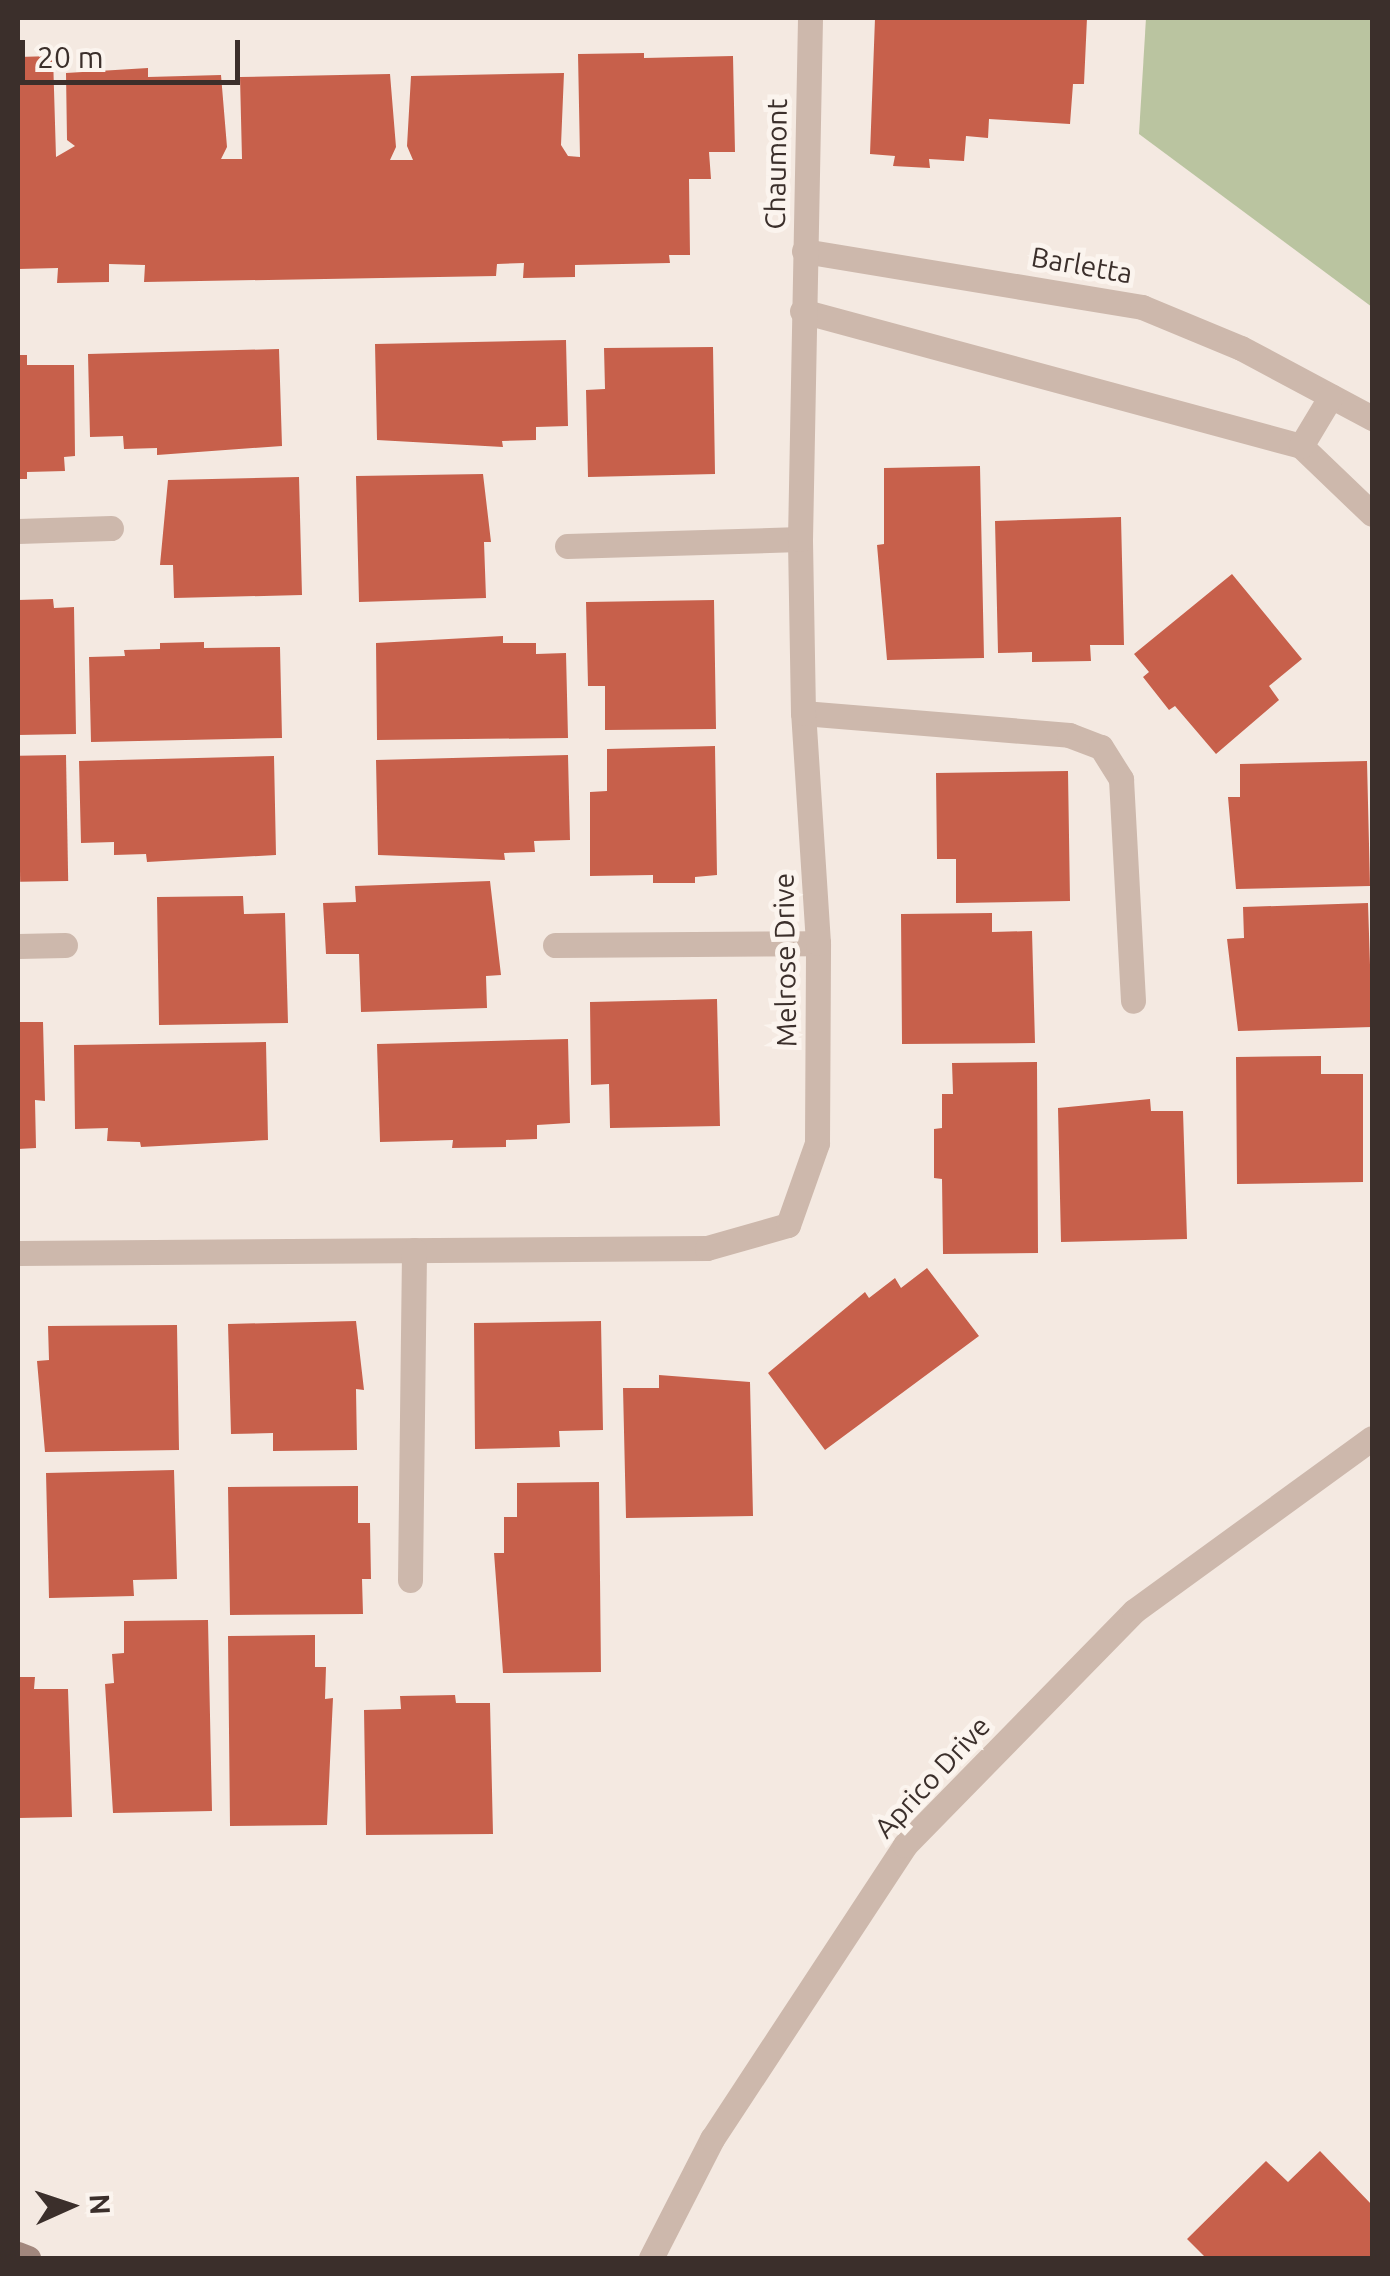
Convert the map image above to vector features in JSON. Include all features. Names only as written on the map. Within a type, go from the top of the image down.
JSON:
[{"type":"main road","points":[[18,2254],[28,2258]]},
{"type":"street","name":"Chaumont","points":[[802,311],[810,18]]},
{"type":"street","name":"Barletta","points":[[804,250],[1142,307],[1241,348],[1372,418]]},
{"type":"street","points":[[802,311],[1302,446],[1372,514]]},
{"type":"street","name":"Melrose Drive","points":[[18,1253],[707,1248],[788,1225],[816,1143],[818,943],[802,713],[802,311]]},
{"type":"street","points":[[1302,446],[1331,396]]},
{"type":"street","points":[[18,531],[111,528]]},
{"type":"street","points":[[567,546],[800,540]]},
{"type":"street","points":[[802,713],[1069,735],[1101,748],[1121,779],[1133,1002]]},
{"type":"street","points":[[555,946],[818,943]]},
{"type":"street","points":[[18,946],[65,946]]},
{"type":"street","points":[[410,1580],[414,1250]]},
{"type":"street","name":"Aprico Drive","points":[[651,2258],[712,2138],[905,1845],[1134,1611],[1372,1438]]},
{"type":"green space","points":[[1146,18],[1372,18],[1372,307],[1139,134]]},
{"type":"building","points":[[875,18],[1087,18],[1084,84],[1073,84],[1070,124],[989,119],[988,138],[966,136],[964,161],[929,159],[930,168],[893,166],[895,156],[870,154]]},
{"type":"building","points":[[644,53],[644,58],[733,56],[735,152],[709,152],[711,179],[689,179],[690,255],[669,255],[670,263],[575,265],[575,277],[523,278],[524,263],[497,264],[496,276],[144,282],[145,265],[109,264],[109,282],[57,283],[58,268],[18,269],[18,57],[53,56],[56,157],[75,146],[67,140],[66,73],[148,68],[148,77],[221,75],[227,147],[221,159],[242,159],[240,77],[390,74],[396,147],[390,160],[413,160],[407,146],[411,76],[564,73],[561,145],[568,156],[580,157],[578,54]]},
{"type":"building","points":[[566,340],[568,426],[536,427],[536,440],[502,441],[503,447],[377,440],[375,344]]},
{"type":"building","points":[[713,347],[715,474],[588,477],[586,390],[605,389],[604,348]]},
{"type":"building","points":[[279,349],[282,446],[157,455],[157,448],[124,449],[123,436],[90,437],[88,354]]},
{"type":"building","points":[[18,355],[27,355],[27,365],[74,365],[75,456],[64,457],[65,471],[27,472],[27,479],[18,479]]},
{"type":"building","points":[[980,466],[984,658],[887,660],[877,545],[884,544],[884,468]]},
{"type":"building","points":[[483,474],[491,542],[484,542],[486,598],[359,602],[356,476]]},
{"type":"building","points":[[299,477],[302,595],[174,598],[173,565],[160,565],[168,480]]},
{"type":"building","points":[[1121,517],[1124,645],[1090,645],[1091,661],[1032,662],[1032,652],[998,653],[995,521]]},
{"type":"building","points":[[1232,574],[1302,659],[1269,686],[1279,700],[1216,754],[1175,706],[1169,710],[1143,677],[1149,672],[1134,654]]},
{"type":"building","points":[[53,599],[54,608],[74,607],[76,734],[18,735],[18,600]]},
{"type":"building","points":[[714,600],[716,729],[605,730],[605,686],[588,686],[586,602]]},
{"type":"building","points":[[503,636],[503,643],[536,643],[536,654],[566,653],[568,738],[377,740],[376,643]]},
{"type":"building","points":[[204,642],[204,648],[280,647],[282,738],[91,742],[89,657],[125,656],[124,650],[160,649],[160,643]]},
{"type":"building","points":[[715,746],[717,875],[695,877],[695,883],[653,883],[653,875],[590,876],[590,792],[607,791],[607,749]]},
{"type":"building","points":[[66,755],[68,881],[20,882],[18,756]]},
{"type":"building","points":[[568,755],[570,840],[534,841],[535,852],[504,853],[505,860],[378,855],[376,760]]},
{"type":"building","points":[[274,756],[276,855],[147,862],[146,854],[114,855],[114,842],[81,843],[79,761]]},
{"type":"building","points":[[1367,761],[1370,886],[1236,889],[1228,797],[1240,797],[1240,764]]},
{"type":"building","points":[[1068,771],[1070,901],[956,903],[956,859],[937,859],[936,773]]},
{"type":"building","points":[[490,881],[501,975],[486,976],[487,1008],[361,1012],[359,954],[326,954],[323,903],[356,902],[355,886]]},
{"type":"building","points":[[243,896],[244,914],[285,913],[288,1023],[159,1025],[157,897]]},
{"type":"building","points":[[1368,903],[1372,1027],[1238,1031],[1227,939],[1244,938],[1243,907]]},
{"type":"building","points":[[992,913],[992,932],[1032,931],[1035,1043],[902,1044],[901,914]]},
{"type":"building","points":[[717,999],[720,1126],[610,1128],[609,1084],[591,1085],[590,1002]]},
{"type":"building","points":[[18,1022],[43,1022],[45,1101],[35,1100],[36,1148],[18,1149]]},
{"type":"building","points":[[568,1039],[570,1123],[537,1125],[537,1139],[506,1140],[506,1147],[452,1148],[453,1140],[380,1142],[377,1044]]},
{"type":"building","points":[[266,1042],[268,1140],[141,1147],[140,1142],[107,1141],[108,1128],[75,1129],[74,1045]]},
{"type":"building","points":[[1321,1056],[1321,1074],[1363,1074],[1363,1182],[1237,1184],[1236,1057]]},
{"type":"building","points":[[1037,1062],[1038,1253],[943,1254],[942,1179],[934,1178],[934,1129],[942,1128],[942,1094],[953,1094],[952,1063]]},
{"type":"building","points":[[1150,1099],[1151,1111],[1183,1111],[1187,1239],[1061,1242],[1058,1108]]},
{"type":"building","points":[[927,1268],[979,1336],[825,1450],[768,1373],[865,1292],[869,1298],[895,1278],[901,1288]]},
{"type":"building","points":[[356,1321],[364,1390],[356,1389],[357,1450],[273,1451],[273,1433],[231,1434],[228,1324]]},
{"type":"building","points":[[601,1321],[603,1430],[559,1431],[560,1447],[475,1449],[474,1323]]},
{"type":"building","points":[[177,1325],[179,1450],[45,1452],[37,1361],[49,1360],[48,1326]]},
{"type":"building","points":[[659,1375],[750,1382],[753,1516],[626,1518],[623,1388],[659,1388]]},
{"type":"building","points":[[174,1470],[177,1579],[133,1580],[134,1596],[49,1598],[46,1473]]},
{"type":"building","points":[[599,1482],[601,1672],[503,1673],[494,1553],[504,1553],[504,1517],[517,1517],[517,1483]]},
{"type":"building","points":[[358,1486],[358,1523],[370,1523],[371,1579],[362,1579],[363,1614],[230,1615],[228,1487]]},
{"type":"building","points":[[208,1620],[212,1811],[113,1813],[105,1684],[114,1683],[112,1654],[124,1653],[124,1621]]},
{"type":"building","points":[[315,1635],[315,1667],[326,1667],[325,1699],[333,1698],[327,1825],[230,1826],[228,1636]]},
{"type":"building","points":[[18,1677],[35,1677],[34,1689],[68,1689],[72,1817],[18,1818]]},
{"type":"building","points":[[455,1695],[456,1703],[490,1703],[493,1834],[366,1835],[364,1710],[401,1709],[400,1696]]},
{"type":"building","points":[[1320,2151],[1372,2205],[1372,2258],[1206,2258],[1187,2239],[1266,2161],[1288,2182]]}]
